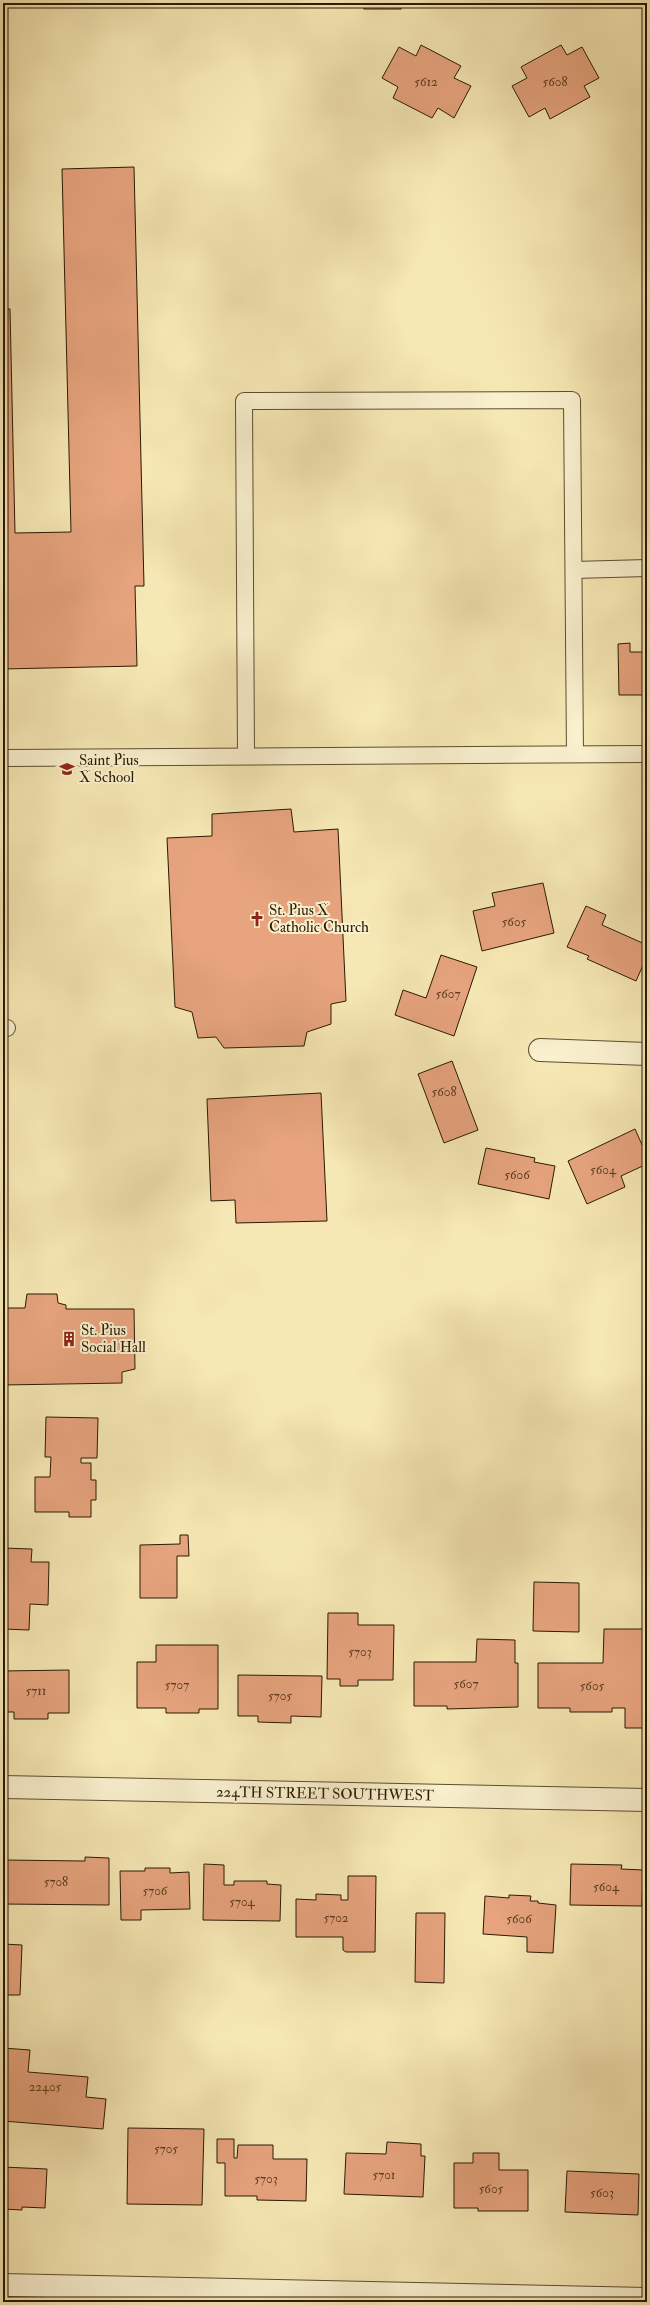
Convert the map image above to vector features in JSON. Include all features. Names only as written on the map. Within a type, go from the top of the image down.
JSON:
[{"type":"street","points":[[540,1050],[647,1054]]},
{"type":"street","name":"224TH STREET SOUTHWEST","points":[[3,1787],[647,1800]]},
{"type":"street","points":[[3,2285],[436,2299],[647,2299]]},
{"type":"lane","points":[[246,756],[244,401],[572,400],[575,754]]},
{"type":"lane","points":[[574,570],[647,568]]},
{"type":"lane","points":[[3,758],[647,754]]},
{"type":"building","points":[[364,3],[401,3],[401,9],[364,9]]},
{"type":"building","points":[[581,3],[618,3],[618,7],[581,7]]},
{"type":"building","points":[[421,45],[461,66],[454,78],[471,86],[454,118],[438,108],[432,118],[393,98],[398,87],[382,78],[399,47],[416,56]]},
{"type":"building","points":[[561,45],[567,55],[582,47],[599,78],[584,86],[590,97],[550,119],[545,108],[529,117],[512,86],[527,78],[521,67]]},
{"type":"building","points":[[134,167],[144,586],[135,586],[137,666],[3,669],[3,309],[10,309],[15,533],[71,532],[62,169]]},
{"type":"building","points":[[630,643],[630,652],[647,652],[647,695],[619,695],[618,644]]},
{"type":"building","name":"St. Pius X Catholic Church","points":[[291,809],[294,832],[338,829],[346,1001],[331,1004],[331,1024],[307,1032],[304,1046],[224,1048],[216,1037],[198,1038],[192,1012],[175,1007],[167,838],[212,836],[212,814]]},
{"type":"building","points":[[543,883],[554,933],[482,951],[473,911],[495,906],[492,893]]},
{"type":"building","points":[[586,906],[606,915],[602,925],[647,945],[647,956],[636,981],[587,959],[589,956],[567,947]]},
{"type":"building","points":[[441,955],[477,967],[454,1036],[395,1015],[403,990],[426,998]]},
{"type":"building","points":[[452,1061],[478,1130],[444,1143],[418,1074]]},
{"type":"building","points":[[321,1093],[327,1221],[236,1223],[235,1200],[211,1201],[207,1099]]},
{"type":"building","points":[[635,1129],[647,1156],[647,1164],[621,1176],[625,1187],[587,1204],[568,1161]]},
{"type":"building","points":[[486,1148],[535,1158],[534,1162],[555,1166],[549,1199],[478,1184]]},
{"type":"building","name":"St. Pius Social Hall","points":[[27,1294],[57,1294],[58,1303],[66,1305],[66,1309],[134,1309],[135,1369],[122,1372],[122,1383],[3,1385],[3,1308],[25,1308]]},
{"type":"building","points":[[46,1417],[98,1418],[97,1458],[81,1458],[81,1463],[91,1463],[91,1480],[96,1480],[96,1500],[91,1500],[91,1517],[69,1517],[69,1512],[35,1512],[35,1477],[50,1477],[51,1457],[45,1457]]},
{"type":"building","points":[[180,1535],[188,1535],[189,1556],[177,1556],[177,1598],[140,1598],[140,1545],[180,1544]]},
{"type":"building","points":[[3,1548],[32,1549],[31,1562],[49,1562],[48,1605],[30,1604],[29,1630],[3,1629]]},
{"type":"building","points":[[534,1582],[579,1583],[579,1632],[533,1631]]},
{"type":"building","points":[[328,1613],[358,1613],[358,1625],[394,1625],[393,1680],[358,1680],[358,1686],[340,1686],[340,1679],[327,1679]]},
{"type":"building","points":[[604,1629],[644,1629],[644,1664],[647,1664],[645,1728],[625,1728],[625,1708],[612,1708],[612,1712],[570,1712],[570,1708],[538,1708],[538,1663],[603,1663]]},
{"type":"building","points":[[477,1639],[515,1640],[515,1663],[518,1663],[518,1707],[447,1709],[447,1706],[414,1706],[414,1662],[476,1662]]},
{"type":"building","points":[[156,1645],[218,1645],[218,1709],[199,1709],[199,1713],[166,1713],[166,1708],[137,1708],[137,1662],[156,1662]]},
{"type":"building","points":[[69,1670],[69,1713],[48,1713],[48,1719],[14,1719],[14,1712],[3,1712],[3,1671]]},
{"type":"building","points":[[238,1675],[322,1676],[321,1717],[291,1716],[291,1723],[258,1722],[258,1716],[238,1716]]},
{"type":"building","points":[[85,1857],[109,1858],[109,1905],[3,1904],[3,1860],[85,1861]]},
{"type":"building","points":[[204,1864],[224,1865],[224,1885],[234,1885],[234,1881],[267,1881],[267,1884],[281,1885],[280,1921],[203,1920]]},
{"type":"building","points":[[571,1864],[622,1865],[621,1869],[643,1870],[642,1906],[570,1905]]},
{"type":"building","points":[[145,1868],[170,1868],[170,1873],[189,1872],[190,1909],[141,1910],[141,1920],[121,1920],[120,1871],[145,1871]]},
{"type":"building","points":[[348,1876],[376,1876],[375,1952],[346,1952],[343,1950],[343,1937],[296,1937],[296,1899],[316,1900],[316,1894],[341,1895],[341,1900],[348,1900]]},
{"type":"building","points":[[509,1895],[531,1896],[530,1901],[538,1901],[538,1903],[556,1905],[553,1953],[527,1952],[527,1937],[483,1934],[485,1896],[509,1898]]},
{"type":"building","points":[[416,1913],[445,1913],[444,1983],[415,1982]]},
{"type":"building","points":[[3,1944],[22,1945],[20,1995],[3,1995]]},
{"type":"building","points":[[3,2048],[30,2050],[28,2072],[88,2077],[86,2097],[106,2099],[103,2129],[3,2121]]},
{"type":"building","points":[[128,2128],[204,2129],[202,2205],[127,2204]]},
{"type":"building","points":[[217,2139],[234,2139],[234,2158],[237,2158],[238,2145],[273,2145],[273,2159],[307,2159],[306,2201],[257,2200],[257,2196],[225,2196],[225,2163],[217,2163]]},
{"type":"building","points":[[387,2142],[421,2144],[421,2156],[425,2156],[423,2197],[344,2194],[346,2153],[386,2154]]},
{"type":"building","points":[[473,2153],[499,2153],[499,2170],[528,2170],[528,2211],[478,2211],[478,2208],[454,2208],[454,2163],[473,2163]]},
{"type":"building","points":[[3,2167],[47,2169],[45,2208],[22,2207],[22,2210],[3,2209]]},
{"type":"building","points":[[567,2171],[639,2174],[638,2215],[565,2212]]},
{"type":"place","name":"Saint Pius X School","points":[[67,769]]},
{"type":"place","name":"St. Pius X Catholic Church","points":[[257,919]]},
{"type":"place","name":"St. Pius Social Hall","points":[[69,1339]]}]
